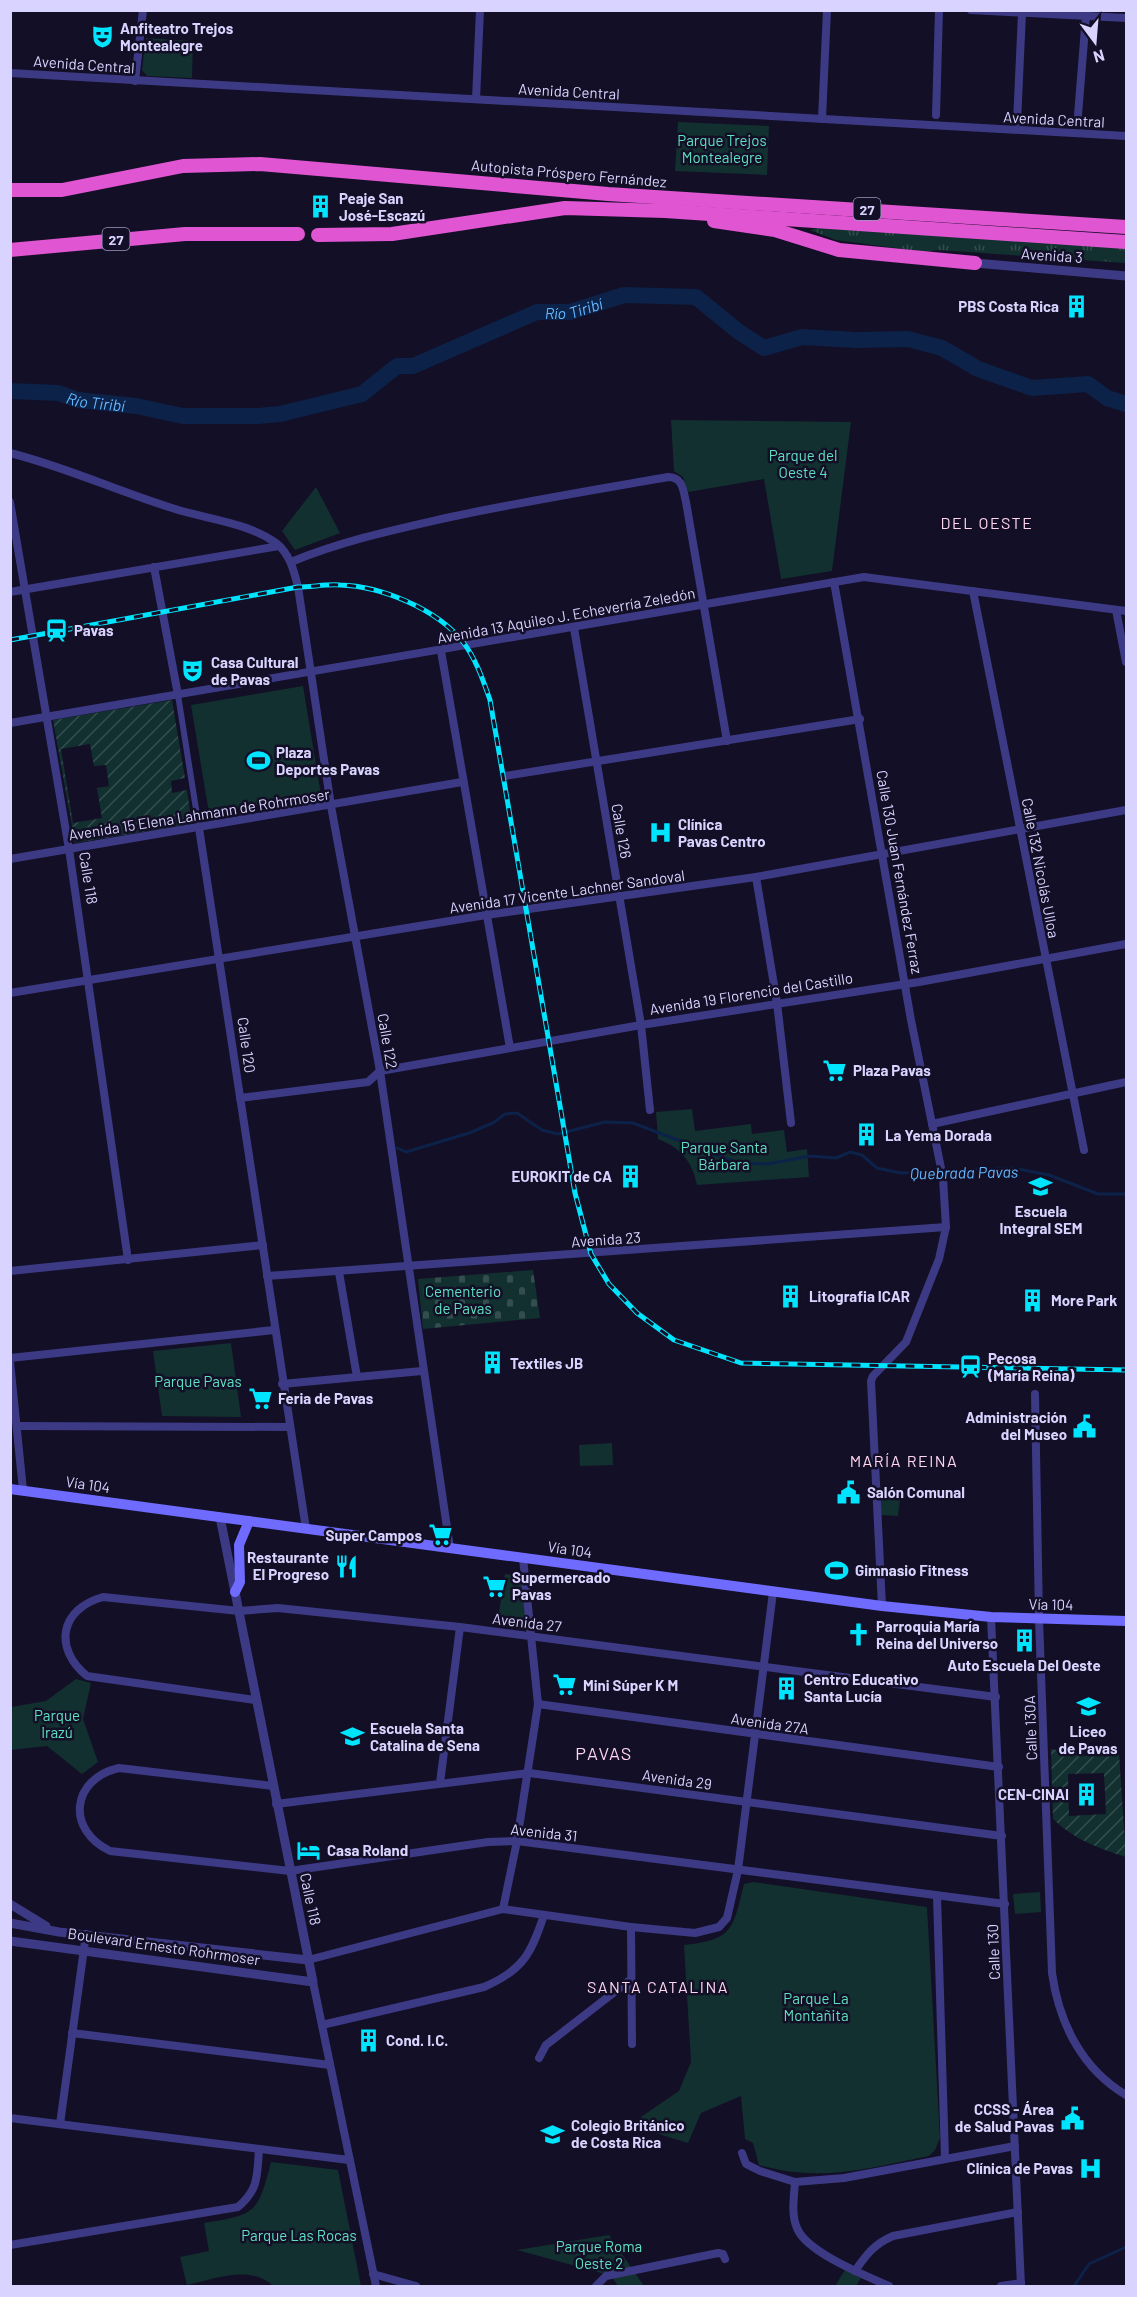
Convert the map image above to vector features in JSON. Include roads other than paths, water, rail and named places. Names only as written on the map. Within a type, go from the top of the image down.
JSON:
[{"type":"highway","name":"Autopista Próspero Fernández","points":[[10,190],[62,190],[158,169],[183,166],[260,164],[608,194],[1086,222],[1126,227]]},
{"type":"highway","name":"Autopista Próspero Fernández","points":[[318,235],[392,234],[565,208],[665,211],[1126,243]]},
{"type":"highway","points":[[665,211],[727,224],[775,230],[839,250],[975,264]]},
{"type":"highway","points":[[1086,222],[1126,219]]},
{"type":"highway","name":"27","points":[[10,250],[185,234],[298,234]]},
{"type":"main road","name":"Vía 104","points":[[10,1489],[882,1606],[991,1617],[1126,1621]]},
{"type":"main road","points":[[235,1592],[240,1582],[239,1545],[249,1521]]},
{"type":"street","points":[[135,81],[143,10]]},
{"type":"street","points":[[476,99],[480,10]]},
{"type":"street","points":[[822,119],[827,10]]},
{"type":"street","points":[[936,115],[939,10]]},
{"type":"street","points":[[971,10],[1126,18]]},
{"type":"street","points":[[1017,12],[1017,122]]},
{"type":"street","points":[[1078,115],[1086,16]]},
{"type":"street","name":"Avenida Central","points":[[10,73],[1126,136]]},
{"type":"street","name":"Avenida 3","points":[[975,264],[1126,276]]},
{"type":"street","points":[[10,453],[56,465],[172,508],[262,534],[279,546]]},
{"type":"street","points":[[291,562],[344,542],[384,531],[528,501],[673,477],[682,483],[686,502],[727,741]]},
{"type":"street","name":"Calle 118","points":[[10,502],[90,981],[128,1260]]},
{"type":"street","points":[[10,592],[279,546]]},
{"type":"street","name":"Calle 122","points":[[279,546],[291,562],[298,587],[331,806],[380,1071],[422,1371],[450,1548]]},
{"type":"street","name":"Calle 120","points":[[154,567],[178,695],[221,958],[282,1384],[306,1528]]},
{"type":"street","name":"Avenida 13 Aquileo J. Echeverría Zeledón","points":[[10,723],[864,577],[1126,611]]},
{"type":"street","name":"Calle 130 Juan Fernández Ferraz","points":[[834,582],[860,719],[881,854],[941,1166],[946,1227]]},
{"type":"street","name":"Calle 132 Nicolás Ulloa","points":[[973,591],[1084,1150]]},
{"type":"street","points":[[1116,610],[1126,662]]},
{"type":"street","name":"Calle 126","points":[[574,628],[641,1025],[651,1110]]},
{"type":"street","points":[[441,651],[510,1048]]},
{"type":"street","points":[[505,776],[860,719]]},
{"type":"street","name":"Avenida 15 Elena Lahmann de Rohrmoser","points":[[10,859],[462,782]]},
{"type":"street","name":"Avenida 17 Vicente Lachner Sandoval","points":[[10,993],[486,915],[620,898],[756,876],[1126,810]]},
{"type":"street","points":[[756,876],[777,1003],[790,1123]]},
{"type":"street","name":"Avenida 19 Florencio del Castillo","points":[[240,1098],[368,1082],[380,1071],[641,1025],[1045,961],[1126,944]]},
{"type":"street","points":[[932,1124],[1126,1082]]},
{"type":"street","points":[[882,1606],[871,1381],[873,1376],[906,1342],[939,1259],[946,1227]]},
{"type":"street","name":"Avenida 23","points":[[267,1276],[408,1268],[946,1227]]},
{"type":"street","points":[[10,1270],[263,1245]]},
{"type":"street","points":[[339,1272],[357,1377]]},
{"type":"street","points":[[23,1491],[10,1360],[274,1330]]},
{"type":"street","points":[[282,1384],[422,1371]]},
{"type":"street","name":"Calle 130A","points":[[1035,1394],[1039,1619],[1052,1973],[1062,2019],[1081,2054],[1097,2073],[1126,2095]]},
{"type":"street","points":[[17,1426],[289,1427]]},
{"type":"street","name":"Calle 118","points":[[220,1517],[276,1804],[376,2286]]},
{"type":"street","points":[[503,1909],[529,1773],[538,1704],[523,1558]]},
{"type":"street","points":[[308,1960],[503,1909],[631,1927],[695,1933],[719,1927],[727,1918],[738,1870],[773,1592]]},
{"type":"street","name":"Avenida 27","points":[[255,1700],[87,1676],[75,1666],[67,1650],[65,1644],[67,1627],[73,1614],[88,1601],[103,1597],[239,1611],[278,1608],[460,1627],[996,1697]]},
{"type":"street","name":"Calle 130","points":[[991,1617],[1021,2285]]},
{"type":"street","points":[[440,1783],[460,1627]]},
{"type":"street","name":"Avenida 27A","points":[[538,1704],[999,1767]]},
{"type":"street","name":"Avenida 31","points":[[273,1786],[119,1768],[105,1771],[94,1778],[80,1800],[82,1827],[89,1838],[110,1851],[290,1871],[488,1842],[517,1841],[1005,1904]]},
{"type":"street","name":"Avenida 29","points":[[276,1804],[529,1773],[1002,1836]]},
{"type":"street","points":[[937,1896],[945,2158]]},
{"type":"street","points":[[10,1904],[59,1932]]},
{"type":"street","points":[[322,2025],[484,1987],[504,1978],[522,1964],[534,1945],[544,1915]]},
{"type":"street","name":"Boulevard Ernesto Rohrmoser","points":[[10,1923],[59,1932],[308,1960]]},
{"type":"street","points":[[631,1927],[632,2044]]},
{"type":"street","points":[[60,2124],[86,1934]]},
{"type":"street","name":"Boulevard Ernesto Rohrmoser","points":[[10,1941],[313,1982]]},
{"type":"street","points":[[539,2058],[546,2045],[630,1980]]},
{"type":"street","points":[[72,2032],[330,2065]]},
{"type":"street","points":[[10,2118],[349,2160]]},
{"type":"street","points":[[742,2153],[746,2164],[795,2182],[844,2178],[1015,2146]]},
{"type":"street","points":[[10,2245],[238,2207],[251,2196],[256,2183],[259,2150]]},
{"type":"street","points":[[795,2182],[796,2227],[804,2240],[855,2271],[890,2286]]},
{"type":"street","points":[[855,2271],[868,2251],[878,2242],[893,2236],[1018,2212]]},
{"type":"street","points":[[596,2286],[606,2276],[718,2253],[723,2254],[725,2259]]},
{"type":"street","points":[[373,2274],[416,2286]]},
{"type":"street","points":[[1001,2286],[1021,2285]]},
{"type":"waterway","name":"Río Tiribí","points":[[10,391],[58,393],[78,400],[136,406],[183,416],[280,414],[362,394],[397,366],[413,366],[537,312],[570,312],[624,295],[696,297],[739,332],[764,348],[802,337],[856,340],[908,339],[942,348],[978,369],[1032,388],[1088,384],[1107,398],[1126,404]]},
{"type":"waterway","name":"Quebrada Pavas","points":[[397,1148],[406,1152],[469,1133],[493,1123],[505,1114],[517,1113],[542,1130],[558,1134],[605,1122],[633,1123],[738,1163],[768,1164],[810,1156],[836,1158],[850,1152],[862,1155],[877,1168],[900,1173],[1013,1168],[1049,1175],[1098,1194],[1126,1194]]},
{"type":"waterway","points":[[1074,2286],[1089,2264],[1126,2247]]},
{"type":"railway","points":[[10,640],[298,587],[330,585],[356,586],[390,595],[439,619],[452,630],[472,655],[490,700],[575,1193],[591,1254],[609,1284],[637,1313],[674,1340],[741,1363],[1126,1370]]},
{"type":"place","name":"Anfiteatro Trejos Montealegre","points":[[102,37]]},
{"type":"place","name":"Peaje San José-Escazú","points":[[321,207]]},
{"type":"place","name":"PBS Costa Rica","points":[[1077,306]]},
{"type":"place","name":"Pavas","points":[[56,630]]},
{"type":"place","name":"Casa Cultural de Pavas","points":[[193,671]]},
{"type":"place","name":"Plaza Deportes Pavas","points":[[258,761]]},
{"type":"place","name":"Clínica Pavas Centro","points":[[660,833]]},
{"type":"place","name":"Plaza Pavas","points":[[835,1070]]},
{"type":"place","name":"La Yema Dorada","points":[[867,1135]]},
{"type":"place","name":"EUROKIT de CA","points":[[630,1176]]},
{"type":"place","name":"Escuela Integral SEM","points":[[1041,1187]]},
{"type":"place","name":"Litografia ICAR","points":[[791,1296]]},
{"type":"place","name":"More Park","points":[[1033,1300]]},
{"type":"place","name":"Textiles JB","points":[[492,1363]]},
{"type":"place","name":"Pecosa (María Reina)","points":[[970,1367]]},
{"type":"place","name":"Feria de Pavas","points":[[260,1398]]},
{"type":"place","name":"Administración del Museo","points":[[1085,1426]]},
{"type":"place","name":"Salón Comunal","points":[[849,1492]]},
{"type":"place","name":"Super Campos","points":[[440,1535]]},
{"type":"place","name":"Restaurante El Progreso","points":[[347,1566]]},
{"type":"place","name":"Gimnasio Fitness","points":[[837,1570]]},
{"type":"place","name":"Supermercado Pavas","points":[[494,1586]]},
{"type":"place","name":"Parroquia María Reina del Universo","points":[[858,1635]]},
{"type":"place","name":"Auto Escuela Del Oeste","points":[[1024,1641]]},
{"type":"place","name":"Mini Súper K M","points":[[565,1685]]},
{"type":"place","name":"Centro Educativo Santa Lucía","points":[[786,1688]]},
{"type":"place","name":"Liceo de Pavas","points":[[1088,1707]]},
{"type":"place","name":"Escuela Santa Catalina de Sena","points":[[352,1737]]},
{"type":"place","name":"CEN-CINAI","points":[[1087,1794]]},
{"type":"place","name":"Casa Roland","points":[[309,1850]]},
{"type":"place","name":"Cond. I.C.","points":[[368,2040]]},
{"type":"place","name":"CCSS - Área de Salud Pavas","points":[[1072,2118]]},
{"type":"place","name":"Colegio Británico de Costa Rica","points":[[553,2134]]},
{"type":"place","name":"Clínica de Pavas","points":[[1091,2168]]},
{"type":"district","name":"DEL OESTE","points":[[987,522]]},
{"type":"district","name":"MARÍA REINA","points":[[904,1460]]},
{"type":"district","name":"PAVAS","points":[[604,1753]]},
{"type":"district","name":"SANTA CATALINA","points":[[658,1986]]},
{"type":"park label","name":"Parque Trejos Montealegre","points":[[722,148]]},
{"type":"park label","name":"Parque del Oeste 4","points":[[803,464]]},
{"type":"park label","name":"Parque Santa Bárbara","points":[[724,1156]]},
{"type":"park label","name":"Cementerio de Pavas","points":[[463,1300]]},
{"type":"park label","name":"Parque Pavas","points":[[198,1381]]},
{"type":"park label","name":"Parque Irazú","points":[[57,1724]]},
{"type":"park label","name":"Parque La Montañita","points":[[816,2006]]},
{"type":"park label","name":"Parque Las Rocas","points":[[299,2235]]},
{"type":"park label","name":"Parque Roma Oeste 2","points":[[599,2254]]}]
